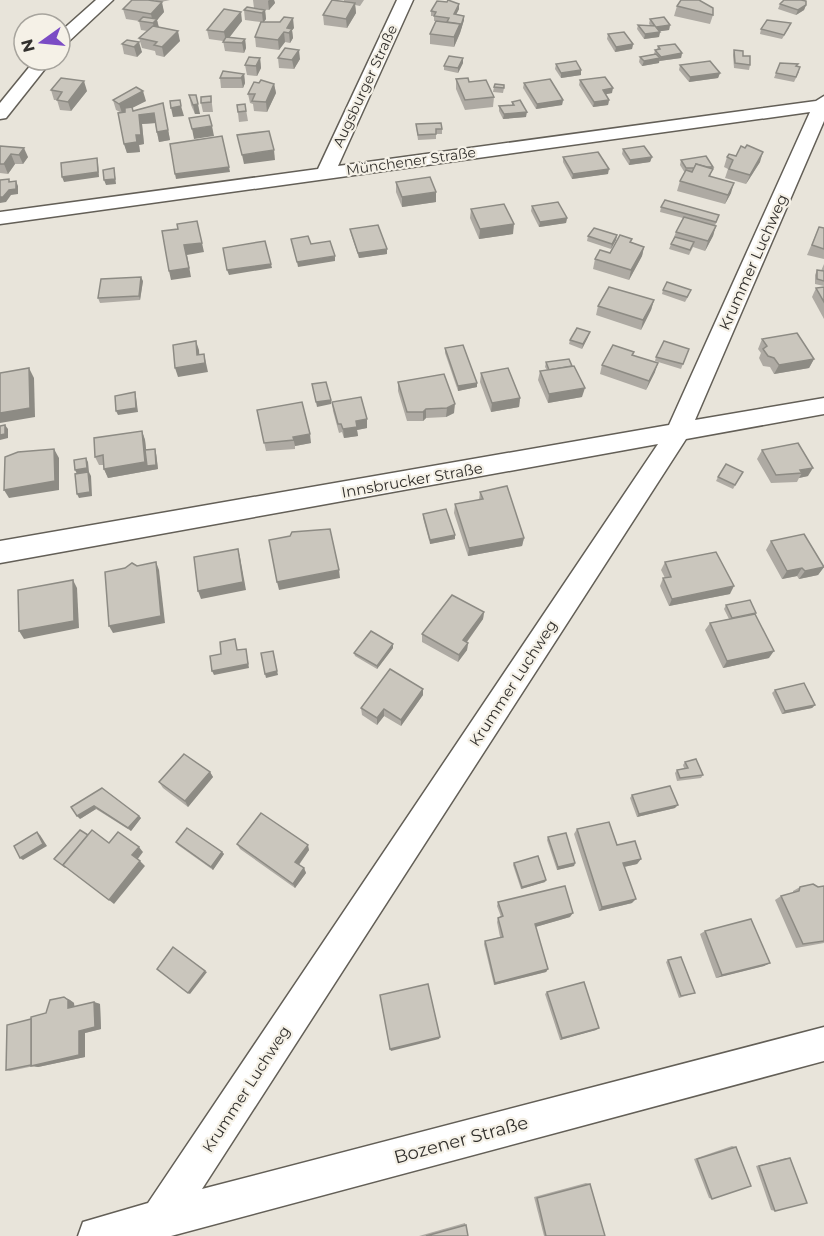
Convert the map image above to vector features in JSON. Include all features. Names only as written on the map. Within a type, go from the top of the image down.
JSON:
[{"type":"street","points":[[72,30],[105,0]]},
{"type":"street","name":"Augsburger Straße","points":[[325,173],[405,0]]},
{"type":"street","points":[[0,114],[34,72]]},
{"type":"street","name":"Münchener Straße","points":[[0,218],[823,103]]},
{"type":"street","name":"Krummer Luchweg","points":[[154,1228],[677,434],[823,103]]},
{"type":"street","name":"Innsbrucker Straße","points":[[0,552],[677,434],[824,406]]},
{"type":"street","name":"Bozener Straße","points":[[97,1236],[154,1228],[824,1044]]},
{"type":"building","points":[[132,0],[162,2],[151,14],[123,9]]},
{"type":"building","points":[[332,0],[355,3],[346,19],[323,15]]},
{"type":"building","points":[[448,0],[459,4],[454,14],[464,16],[460,29],[460,24],[447,22],[449,18],[434,16],[436,12],[431,11],[437,1],[447,2]]},
{"type":"building","points":[[681,0],[699,0],[713,8],[713,15],[677,6]]},
{"type":"building","points":[[784,0],[806,1],[806,5],[798,10],[780,4]]},
{"type":"building","points":[[247,7],[265,10],[262,13],[244,10]]},
{"type":"building","points":[[224,9],[241,12],[224,32],[207,30]]},
{"type":"building","points":[[143,17],[157,19],[153,23],[139,21]]},
{"type":"building","points":[[284,17],[293,18],[287,28],[292,29],[289,33],[284,32],[278,40],[255,37],[261,22],[280,22]]},
{"type":"building","points":[[664,17],[670,25],[656,27],[660,32],[645,34],[638,25],[655,26],[650,19]]},
{"type":"building","points":[[767,20],[791,23],[784,35],[761,29]]},
{"type":"building","points":[[436,21],[460,24],[454,37],[430,34]]},
{"type":"building","points":[[153,26],[178,31],[162,47],[154,45],[157,42],[139,38]]},
{"type":"building","points":[[624,32],[633,44],[616,47],[608,34]]},
{"type":"building","points":[[226,37],[245,39],[242,43],[223,42]]},
{"type":"building","points":[[127,40],[139,42],[134,47],[122,44]]},
{"type":"building","points":[[675,44],[682,53],[661,57],[655,50],[660,49],[658,46]]},
{"type":"building","points":[[285,48],[299,50],[292,60],[278,58]]},
{"type":"building","points":[[734,50],[743,51],[743,56],[750,56],[750,65],[735,63]]},
{"type":"building","points":[[656,54],[660,58],[644,61],[640,57]]},
{"type":"building","points":[[449,56],[463,58],[458,68],[444,66]]},
{"type":"building","points":[[249,57],[260,58],[256,66],[245,65]]},
{"type":"building","points":[[576,61],[581,70],[561,73],[556,64]]},
{"type":"building","points":[[710,61],[720,73],[690,77],[680,65]]},
{"type":"building","points":[[780,63],[798,64],[796,66],[800,67],[796,77],[776,73]]},
{"type":"building","points":[[223,71],[244,74],[241,78],[220,78]]},
{"type":"building","points":[[605,77],[613,88],[603,90],[609,100],[594,102],[580,80]]},
{"type":"building","points":[[61,78],[84,81],[68,102],[57,100],[62,92],[51,90]]},
{"type":"building","points":[[468,78],[469,82],[486,80],[494,97],[465,100],[456,79]]},
{"type":"building","points":[[550,79],[563,100],[537,104],[524,83]]},
{"type":"building","points":[[261,80],[274,84],[266,102],[252,101],[255,94],[248,94],[254,82],[259,83]]},
{"type":"building","points":[[495,84],[504,85],[504,88],[494,87]]},
{"type":"building","points":[[136,87],[143,91],[119,104],[113,100]]},
{"type":"building","points":[[189,95],[196,95],[198,104],[193,105]]},
{"type":"building","points":[[211,96],[211,102],[201,103],[201,97]]},
{"type":"building","points":[[180,100],[181,106],[171,108],[170,101]]},
{"type":"building","points":[[520,100],[527,112],[504,114],[499,106],[514,105],[512,102]]},
{"type":"building","points":[[163,103],[168,130],[157,132],[154,113],[139,115],[141,135],[136,135],[137,142],[124,144],[118,113],[125,112],[125,108],[132,107],[133,111]]},
{"type":"building","points":[[245,104],[246,111],[238,112],[237,105]]},
{"type":"building","points":[[209,115],[212,126],[192,129],[189,118]]},
{"type":"building","points":[[441,123],[442,129],[436,129],[436,134],[418,135],[416,124]]},
{"type":"building","points":[[269,131],[274,150],[242,155],[237,135]]},
{"type":"building","points":[[222,136],[229,167],[175,174],[170,144]]},
{"type":"building","points":[[747,145],[763,152],[750,175],[729,169],[733,160],[727,157],[729,154],[736,156],[741,146],[745,148]]},
{"type":"building","points":[[0,146],[24,148],[19,155],[11,154],[4,164],[0,164]]},
{"type":"building","points":[[644,146],[652,157],[630,160],[623,149]]},
{"type":"building","points":[[598,152],[609,169],[573,174],[563,157]]},
{"type":"building","points":[[706,156],[713,167],[696,164],[695,168],[686,168],[681,160]]},
{"type":"building","points":[[97,158],[98,172],[62,177],[61,163]]},
{"type":"building","points":[[696,164],[713,169],[709,176],[734,183],[728,195],[680,181],[686,170],[692,172]]},
{"type":"building","points":[[114,168],[115,179],[104,180],[103,170]]},
{"type":"building","points":[[430,177],[436,192],[402,197],[396,182]]},
{"type":"building","points":[[9,179],[9,182],[16,181],[16,189],[9,190],[3,197],[0,197],[0,180]]},
{"type":"building","points":[[665,200],[719,215],[716,222],[661,207]]},
{"type":"building","points":[[558,202],[567,218],[540,222],[532,206]]},
{"type":"building","points":[[504,204],[514,224],[480,229],[471,209]]},
{"type":"building","points":[[684,217],[716,226],[708,241],[676,232]]},
{"type":"building","points":[[197,221],[202,243],[184,245],[189,268],[169,271],[162,231],[178,229],[177,224]]},
{"type":"building","points":[[378,225],[387,249],[358,253],[350,229]]},
{"type":"building","points":[[819,227],[824,228],[824,249],[812,245]]},
{"type":"building","points":[[594,228],[617,235],[612,244],[588,236]]},
{"type":"building","points":[[620,235],[644,247],[631,270],[595,259],[600,250],[610,253]]},
{"type":"building","points":[[308,236],[311,244],[330,241],[335,256],[297,262],[291,239]]},
{"type":"building","points":[[675,237],[694,242],[690,250],[671,244]]},
{"type":"building","points":[[265,241],[271,264],[227,270],[223,248]]},
{"type":"building","points":[[817,270],[824,271],[824,281],[817,279]]},
{"type":"building","points":[[141,277],[139,296],[98,298],[101,279]]},
{"type":"building","points":[[667,282],[691,290],[687,297],[663,290]]},
{"type":"building","points":[[609,287],[654,300],[643,320],[598,306]]},
{"type":"building","points":[[824,287],[824,302],[816,288]]},
{"type":"building","points":[[577,328],[590,332],[583,344],[570,340]]},
{"type":"building","points":[[797,333],[814,359],[779,365],[763,349],[767,346],[762,339]]},
{"type":"building","points":[[196,341],[197,355],[204,354],[205,363],[175,368],[173,345]]},
{"type":"building","points":[[664,341],[689,349],[683,364],[656,357]]},
{"type":"building","points":[[463,345],[477,383],[458,386],[445,348]]},
{"type":"building","points":[[613,345],[634,352],[632,355],[658,363],[649,381],[602,365]]},
{"type":"building","points":[[569,359],[572,366],[549,370],[546,362]]},
{"type":"building","points":[[574,366],[585,388],[549,394],[540,371]]},
{"type":"building","points":[[29,368],[30,408],[0,413],[0,373]]},
{"type":"building","points":[[508,368],[520,398],[492,403],[481,373]]},
{"type":"building","points":[[444,374],[455,404],[447,408],[426,409],[423,412],[407,412],[398,382]]},
{"type":"building","points":[[326,382],[331,400],[316,402],[312,384]]},
{"type":"building","points":[[135,392],[136,408],[116,411],[115,396]]},
{"type":"building","points":[[361,397],[367,419],[356,421],[357,427],[343,429],[341,424],[338,424],[332,402]]},
{"type":"building","points":[[302,402],[310,434],[293,437],[294,440],[264,443],[257,410]]},
{"type":"building","points":[[5,425],[5,434],[0,435],[0,426]]},
{"type":"building","points":[[142,431],[145,462],[104,469],[103,455],[95,457],[94,438]]},
{"type":"building","points":[[798,443],[813,468],[800,470],[802,473],[776,475],[762,450]]},
{"type":"building","points":[[54,449],[55,481],[4,490],[5,457],[18,452]]},
{"type":"building","points":[[155,449],[156,465],[147,466],[145,450]]},
{"type":"building","points":[[86,458],[87,468],[75,470],[74,460]]},
{"type":"building","points":[[726,464],[743,472],[735,485],[718,477]]},
{"type":"building","points":[[88,472],[90,492],[77,494],[75,474]]},
{"type":"building","points":[[507,486],[524,538],[469,548],[455,504],[483,499],[480,492]]},
{"type":"building","points":[[446,509],[455,535],[430,540],[423,514]]},
{"type":"building","points":[[330,529],[339,570],[277,582],[269,540],[290,536],[292,532]]},
{"type":"building","points":[[804,534],[824,567],[805,571],[802,568],[787,571],[771,541]]},
{"type":"building","points":[[238,549],[243,582],[198,591],[194,557]]},
{"type":"building","points":[[716,552],[734,586],[672,599],[663,578],[671,577],[665,562]]},
{"type":"building","points":[[156,562],[161,616],[109,626],[105,572],[125,568],[132,563],[137,566]]},
{"type":"building","points":[[73,580],[74,621],[19,631],[18,590]]},
{"type":"building","points":[[452,595],[484,612],[463,640],[468,643],[459,655],[422,634]]},
{"type":"building","points":[[750,600],[756,613],[732,618],[726,605]]},
{"type":"building","points":[[755,614],[774,651],[727,661],[710,623]]},
{"type":"building","points":[[371,631],[393,644],[377,666],[354,653]]},
{"type":"building","points":[[235,639],[237,650],[246,649],[248,664],[212,671],[210,656],[221,654],[220,642]]},
{"type":"building","points":[[273,651],[277,671],[265,674],[261,653]]},
{"type":"building","points":[[390,669],[423,689],[401,720],[384,709],[377,718],[361,708]]},
{"type":"building","points":[[804,683],[815,705],[785,711],[775,690]]},
{"type":"building","points":[[184,754],[210,772],[185,801],[159,782]]},
{"type":"building","points":[[696,759],[703,775],[680,778],[677,770],[688,768],[685,762]]},
{"type":"building","points":[[670,786],[678,805],[639,814],[632,795]]},
{"type":"building","points":[[102,788],[139,816],[128,828],[94,806],[77,816],[71,807]]},
{"type":"building","points":[[261,813],[308,845],[295,862],[304,868],[293,884],[237,844]]},
{"type":"building","points":[[609,822],[617,845],[635,841],[641,859],[623,863],[636,899],[602,907],[577,829]]},
{"type":"building","points":[[187,828],[222,852],[211,867],[176,842]]},
{"type":"building","points":[[80,830],[88,835],[63,865],[65,867],[54,859]]},
{"type":"building","points":[[92,830],[109,843],[118,832],[139,847],[132,855],[140,861],[109,900],[63,865]]},
{"type":"building","points":[[37,832],[43,844],[20,858],[14,846]]},
{"type":"building","points":[[566,833],[575,863],[558,867],[548,837]]},
{"type":"building","points":[[538,856],[546,880],[522,887],[514,863]]},
{"type":"building","points":[[813,884],[818,887],[824,886],[824,941],[803,944],[781,896]]},
{"type":"building","points":[[565,886],[573,913],[535,924],[548,969],[495,983],[485,941],[503,937],[498,918],[503,916],[498,902]]},
{"type":"building","points":[[751,919],[770,963],[722,975],[705,931]]},
{"type":"building","points":[[173,947],[205,971],[188,993],[157,969]]},
{"type":"building","points":[[681,957],[695,993],[681,996],[668,960]]},
{"type":"building","points":[[584,982],[599,1028],[562,1038],[547,992]]},
{"type":"building","points":[[428,984],[440,1037],[390,1049],[380,995]]},
{"type":"building","points":[[64,997],[68,1000],[68,1008],[94,1002],[95,1027],[79,1031],[79,1055],[31,1066],[31,1017],[46,1013],[50,1000]]},
{"type":"building","points":[[31,1019],[31,1065],[6,1070],[7,1025]]},
{"type":"building","points":[[736,1147],[751,1186],[712,1199],[697,1159]]},
{"type":"building","points":[[790,1158],[807,1203],[775,1211],[759,1166]]},
{"type":"building","points":[[590,1184],[605,1236],[546,1236],[537,1198]]},
{"type":"building","points":[[466,1225],[468,1236],[426,1236]]}]
